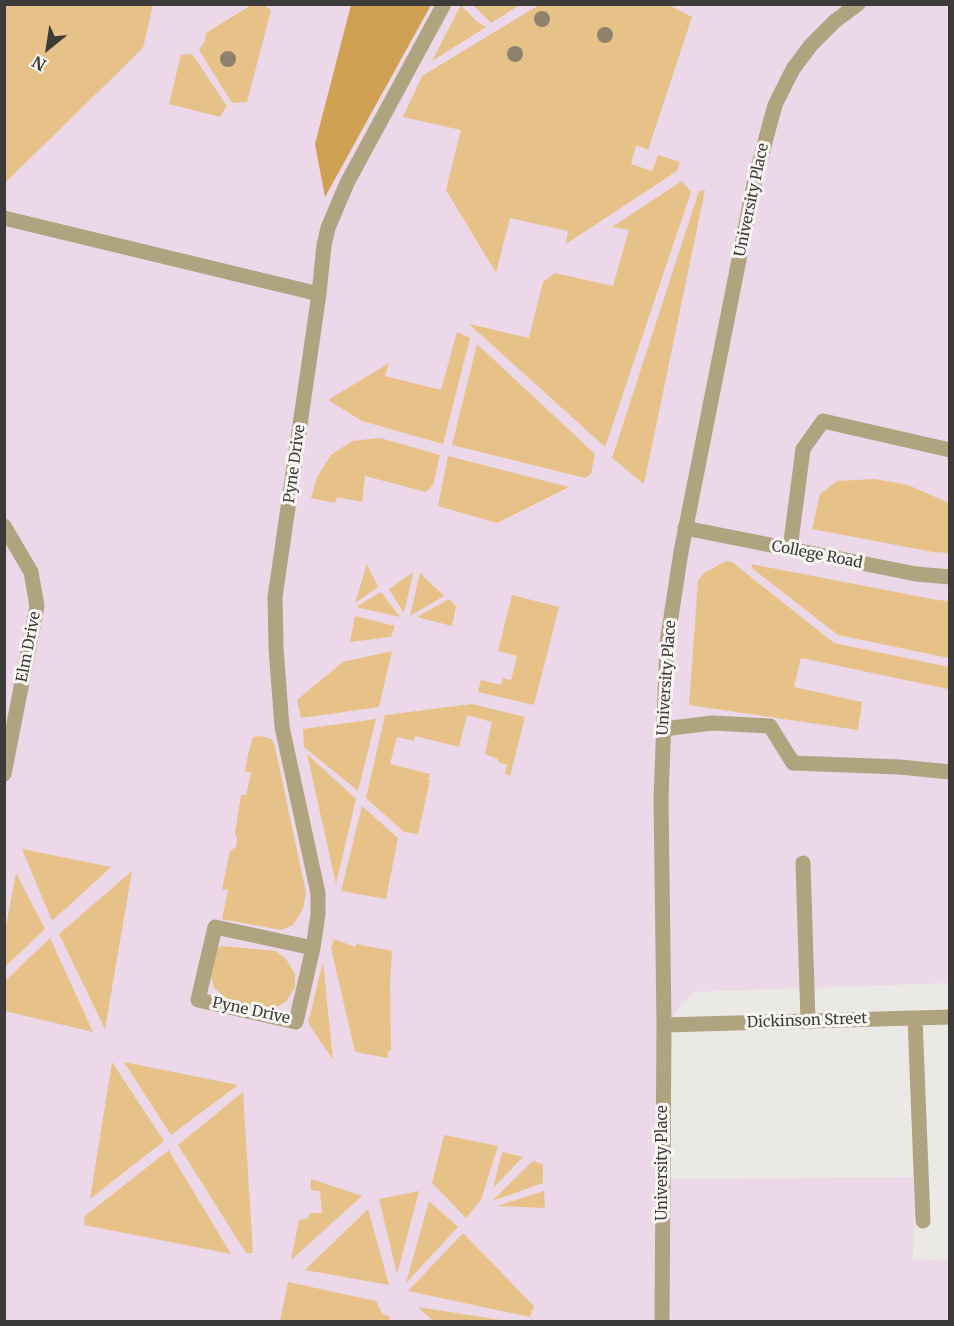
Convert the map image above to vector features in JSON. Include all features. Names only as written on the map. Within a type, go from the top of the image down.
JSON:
[{"type":"street","name":"Pyne Drive","points":[[313,948],[215,927],[198,1000],[296,1022],[313,948],[318,914],[318,893],[282,727],[275,597],[319,294],[324,245],[336,207],[444,4]]},
{"type":"street","name":"University Place","points":[[662,1322],[664,1025],[661,798],[667,643],[685,528],[755,179],[775,105],[793,69],[811,45],[835,21],[858,4]]},
{"type":"street","points":[[4,218],[319,294]]},
{"type":"street","points":[[790,549],[803,449],[823,421],[950,450]]},
{"type":"street","name":"Elm Drive","points":[[4,526],[31,572],[38,606],[4,774]]},
{"type":"street","name":"College Road","points":[[685,528],[916,573],[950,577]]},
{"type":"street","points":[[664,729],[712,723],[770,726],[794,763],[900,767],[950,772]]},
{"type":"street","points":[[804,863],[808,1021]]},
{"type":"street","name":"Dickinson Street","points":[[664,1025],[950,1017]]},
{"type":"street","points":[[915,1018],[923,1221]]},
{"type":"shaded area","points":[[5,4],[153,5],[143,48],[5,183]]},
{"type":"shaded area","points":[[253,4],[264,5],[271,10],[247,102],[232,103],[199,50],[205,41],[206,33]]},
{"type":"shaded area","points":[[5,5],[949,5],[949,983],[694,992],[664,1025],[664,1179],[915,1177],[913,1259],[949,1261],[949,1321],[5,1322]]},
{"type":"shaded area","points":[[351,5],[431,5],[325,197],[315,144]]},
{"type":"shaded area","points":[[461,5],[476,21],[486,27],[432,61]]},
{"type":"shaded area","points":[[473,5],[520,5],[491,23]]},
{"type":"shaded area","points":[[539,5],[669,5],[692,17],[648,150],[636,145],[631,164],[652,171],[658,155],[680,162],[677,171],[566,244],[568,231],[510,218],[496,273],[446,190],[461,130],[403,117],[422,76]]},
{"type":"shaded area","points":[[192,54],[227,106],[220,117],[169,104],[181,55]]},
{"type":"shaded area","points":[[682,181],[691,192],[605,447],[469,324],[529,338],[543,282],[555,273],[613,286],[629,230],[612,227]]},
{"type":"shaded area","points":[[705,190],[644,484],[612,458],[699,191]]},
{"type":"shaded area","points":[[457,332],[470,338],[443,444],[362,421],[328,400],[389,363],[385,376],[441,390]]},
{"type":"shaded area","points":[[477,344],[595,454],[591,474],[585,478],[452,445]]},
{"type":"shaded area","points":[[380,438],[440,455],[433,485],[426,492],[365,476],[362,502],[337,497],[335,503],[311,498],[317,477],[331,455],[352,441]]},
{"type":"shaded area","points":[[448,456],[569,487],[497,523],[438,506]]},
{"type":"shaded area","points":[[875,479],[908,485],[949,503],[949,553],[812,529],[820,494],[837,481]]},
{"type":"shaded area","points":[[726,561],[732,562],[834,643],[949,667],[948,689],[801,658],[794,687],[862,702],[858,730],[689,705],[698,581],[704,573]]},
{"type":"shaded area","points":[[367,564],[378,587],[355,603]]},
{"type":"shaded area","points":[[751,564],[949,601],[949,658],[838,635],[753,569]]},
{"type":"shaded area","points":[[413,573],[404,613],[389,589]]},
{"type":"shaded area","points":[[420,573],[444,596],[410,616]]},
{"type":"shaded area","points":[[381,592],[400,617],[356,607]]},
{"type":"shaded area","points":[[512,595],[559,607],[534,705],[478,692],[481,680],[501,685],[503,678],[511,680],[517,656],[498,651]]},
{"type":"shaded area","points":[[449,599],[456,606],[452,626],[417,617]]},
{"type":"shaded area","points":[[355,616],[395,626],[391,637],[350,642]]},
{"type":"shaded area","points":[[392,651],[379,707],[301,718],[297,700],[343,662]]},
{"type":"shaded area","points":[[472,704],[525,717],[510,776],[505,773],[507,765],[485,754],[492,722],[467,715],[459,747],[415,736],[414,741],[397,737],[390,764],[430,774],[418,834],[404,832],[366,798],[385,715]]},
{"type":"shaded area","points":[[376,719],[358,791],[304,747],[303,729]]},
{"type":"shaded area","points":[[253,737],[272,739],[275,747],[306,893],[303,909],[293,925],[281,930],[222,919],[228,890],[222,889],[230,851],[236,847],[235,833],[241,795],[246,795],[251,773],[245,771],[248,755]]},
{"type":"shaded area","points":[[307,754],[356,799],[336,884]]},
{"type":"shaded area","points":[[362,806],[398,838],[386,899],[341,891]]},
{"type":"shaded area","points":[[22,849],[111,867],[52,921]]},
{"type":"shaded area","points":[[132,871],[105,1029],[59,934]]},
{"type":"shaded area","points":[[16,873],[45,929],[5,967],[5,931]]},
{"type":"shaded area","points":[[50,938],[93,1032],[5,1011],[5,981]]},
{"type":"shaded area","points":[[334,939],[355,947],[356,944],[392,951],[391,1051],[388,1051],[388,1058],[355,1052],[331,948]]},
{"type":"shaded area","points":[[221,946],[276,951],[286,959],[295,974],[295,987],[286,1002],[273,1009],[230,1001],[214,988],[209,968],[212,953]]},
{"type":"shaded area","points":[[323,962],[333,1060],[308,1023]]},
{"type":"shaded area","points":[[112,1062],[164,1141],[90,1199]]},
{"type":"shaded area","points":[[124,1062],[238,1085],[171,1135]]},
{"type":"shaded area","points":[[243,1092],[253,1253],[246,1253],[178,1145]]},
{"type":"shaded area","points":[[444,1135],[498,1146],[481,1200],[466,1218],[432,1183]]},
{"type":"shaded area","points":[[169,1150],[231,1254],[84,1225],[85,1216]]},
{"type":"shaded area","points":[[502,1152],[523,1157],[493,1188]]},
{"type":"shaded area","points":[[533,1161],[543,1164],[543,1183],[492,1201]]},
{"type":"shaded area","points":[[311,1179],[362,1196],[291,1260],[299,1220],[308,1218],[310,1213],[322,1213],[320,1191],[311,1190]]},
{"type":"shaded area","points":[[419,1191],[397,1274],[379,1199]]},
{"type":"shaded area","points":[[544,1191],[545,1208],[497,1206]]},
{"type":"shaded area","points":[[429,1201],[458,1227],[406,1283]]},
{"type":"shaded area","points":[[368,1209],[389,1285],[305,1270]]},
{"type":"shaded area","points":[[463,1233],[534,1306],[530,1317],[408,1291]]},
{"type":"shaded area","points":[[288,1282],[376,1301],[382,1313],[390,1317],[390,1321],[280,1321]]},
{"type":"shaded area","points":[[418,1307],[507,1321],[433,1321]]}]
